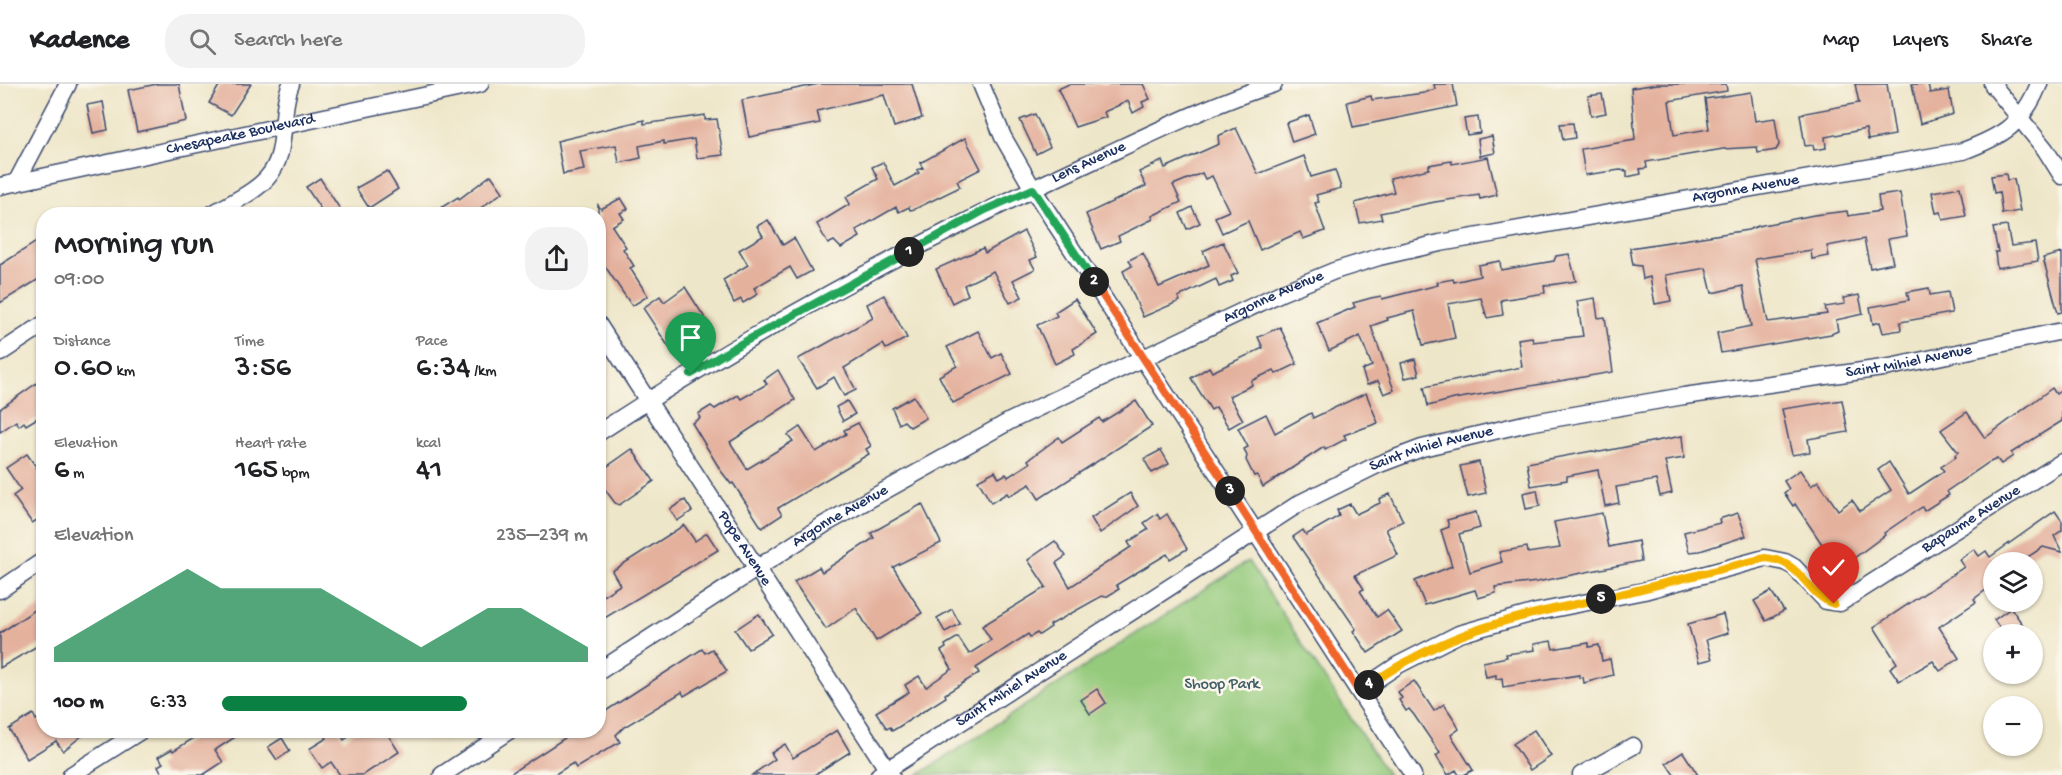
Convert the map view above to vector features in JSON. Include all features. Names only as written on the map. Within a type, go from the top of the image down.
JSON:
[{"type":"street","points":[[8,185],[68,84]]},
{"type":"street","points":[[223,207],[266,180],[280,154],[282,126],[291,84]]},
{"type":"street","name":"Chesapeake Boulevard","points":[[8,185],[480,84]]},
{"type":"street","points":[[981,84],[1003,137],[1033,189],[1413,775]]},
{"type":"street","name":"Lens Avenue","points":[[606,428],[735,347],[985,210],[1201,112],[1274,84]]},
{"type":"street","points":[[1992,84],[2045,149],[2062,176]]},
{"type":"street","name":"Argonne Avenue","points":[[606,667],[825,524],[912,474],[1010,421],[1283,292],[1334,271],[1379,257],[1440,243],[1964,151],[1997,139],[2020,118],[2040,84]]},
{"type":"street","points":[[0,353],[36,329]]},
{"type":"street","name":"Saint Mihiel Avenue","points":[[886,773],[1300,503],[1377,465],[1422,448],[1469,436],[1684,396],[1890,367],[2062,331]]},
{"type":"street","name":"Pope Avenue","points":[[606,336],[758,569],[886,773]]},
{"type":"street","name":"Bapaume Avenue","points":[[1359,692],[1398,664],[1459,634],[1537,612],[1638,592],[1765,558],[1785,562],[1794,567],[1826,601],[1834,604],[1845,601],[2062,462]]},
{"type":"street","points":[[0,590],[36,565]]},
{"type":"street","points":[[71,775],[129,738]]},
{"type":"street","points":[[442,775],[498,738]]},
{"type":"street","points":[[1581,775],[1633,746]]},
{"type":"green space","name":"Shoop Park","points":[[1248,561],[1388,775],[918,775]]},
{"type":"building","points":[[157,84],[179,84],[186,121],[137,132],[128,90]]},
{"type":"building","points":[[220,84],[251,84],[231,115],[209,103]]},
{"type":"building","points":[[819,84],[912,84],[922,118],[894,127],[884,95],[817,111],[820,123],[749,137],[742,100]]},
{"type":"building","points":[[1069,84],[1143,84],[1150,99],[1142,102],[1144,107],[1133,113],[1128,101],[1104,112],[1106,117],[1075,127],[1058,89]]},
{"type":"building","points":[[1434,84],[1453,84],[1457,106],[1353,127],[1347,102],[1371,96],[1372,100],[1424,93],[1435,89]]},
{"type":"building","points":[[1658,84],[1726,84],[1727,91],[1669,101],[1674,135],[1709,129],[1705,99],[1751,92],[1755,121],[1775,118],[1779,145],[1776,150],[1758,153],[1757,147],[1723,149],[1646,162],[1647,168],[1640,169],[1641,174],[1627,177],[1627,171],[1620,170],[1585,175],[1581,149],[1635,140],[1631,88]]},
{"type":"building","points":[[1855,84],[1887,84],[1895,135],[1868,140],[1866,129],[1825,137],[1826,148],[1814,150],[1813,145],[1805,146],[1800,114],[1859,103]]},
{"type":"building","points":[[1912,84],[1928,84],[1930,93],[1949,90],[1953,114],[1920,124]]},
{"type":"building","points":[[1602,94],[1606,113],[1591,116],[1588,96]]},
{"type":"building","points":[[103,102],[108,130],[93,133],[87,105]]},
{"type":"building","points":[[1035,114],[1050,147],[1036,154],[1020,120]]},
{"type":"building","points":[[705,115],[705,120],[717,119],[723,155],[697,158],[694,139],[664,144],[664,141],[639,146],[641,158],[619,163],[616,145],[580,151],[584,170],[563,174],[557,141],[644,120],[644,124]]},
{"type":"building","points":[[1309,115],[1315,134],[1292,142],[1286,123]]},
{"type":"building","points":[[1478,117],[1480,133],[1467,135],[1464,119]]},
{"type":"building","points":[[1573,123],[1575,138],[1563,140],[1560,124]]},
{"type":"building","points":[[1236,128],[1258,174],[1304,156],[1311,177],[1335,170],[1341,188],[1316,195],[1319,202],[1315,203],[1325,231],[1303,239],[1300,232],[1260,250],[1248,221],[1222,233],[1215,217],[1229,211],[1212,176],[1205,179],[1202,173],[1173,185],[1181,202],[1118,236],[1120,241],[1101,249],[1086,214],[1146,186],[1139,172],[1162,161],[1165,168],[1219,144],[1218,136]]},
{"type":"building","points":[[1492,136],[1495,153],[1480,156],[1478,139]]},
{"type":"building","points":[[965,138],[981,169],[957,181],[960,187],[915,209],[910,210],[909,207],[899,212],[896,207],[856,230],[860,237],[841,248],[834,241],[828,244],[817,224],[850,204],[846,197],[878,179],[872,167],[883,162],[895,186],[919,173],[917,170],[923,168],[920,163]]},
{"type":"building","points":[[1488,157],[1497,195],[1480,199],[1479,195],[1380,213],[1382,219],[1360,223],[1355,203],[1394,192],[1390,178],[1429,169],[1429,165],[1451,161],[1452,164]]},
{"type":"building","points":[[387,171],[398,189],[368,207],[356,188]]},
{"type":"building","points":[[2006,174],[2007,180],[2014,179],[2020,211],[2002,214],[1999,192],[1994,193],[1991,176]]},
{"type":"building","points":[[491,175],[503,192],[482,207],[442,207],[458,197],[459,199]]},
{"type":"building","points":[[320,178],[339,207],[319,207],[306,187]]},
{"type":"building","points":[[1960,187],[1966,216],[1943,220],[1941,212],[1936,213],[1932,192]]},
{"type":"building","points":[[1900,193],[1907,236],[1888,239],[1893,263],[1870,268],[1864,239],[1827,246],[1829,256],[1812,259],[1811,250],[1755,259],[1768,322],[1827,314],[1825,307],[1845,304],[1843,298],[1859,295],[1863,314],[1836,320],[1838,331],[1831,334],[1721,353],[1717,333],[1751,326],[1743,286],[1712,293],[1706,268],[1666,275],[1671,301],[1655,304],[1650,277],[1643,279],[1641,266],[1633,265],[1630,248],[1748,230],[1814,215],[1847,211],[1848,216],[1880,211],[1878,196]]},
{"type":"building","points":[[621,198],[628,209],[620,213],[624,219],[612,226],[626,247],[623,249],[634,266],[630,268],[648,296],[632,306],[606,268],[605,207]]},
{"type":"building","points":[[1192,207],[1200,223],[1187,229],[1180,213]]},
{"type":"building","points":[[768,220],[783,245],[794,238],[812,271],[797,279],[790,267],[754,288],[758,294],[743,303],[741,299],[734,303],[723,280],[748,265],[739,250],[763,236],[757,226]]},
{"type":"building","points":[[2007,226],[2011,246],[2035,243],[2038,261],[1997,268],[1995,252],[1998,252],[1993,228]]},
{"type":"building","points":[[1024,231],[1037,257],[1030,260],[1035,269],[1013,280],[1022,297],[1010,303],[993,271],[964,285],[968,295],[952,303],[936,269],[983,248],[985,253]]},
{"type":"building","points":[[36,242],[36,281],[0,303],[0,265]]},
{"type":"building","points":[[1223,242],[1238,273],[1231,276],[1233,281],[1219,287],[1216,279],[1178,297],[1180,301],[1143,317],[1123,271],[1132,266],[1129,260],[1143,253],[1159,287],[1209,265],[1203,251]]},
{"type":"building","points":[[2062,253],[2062,312],[2058,313],[2043,258]]},
{"type":"building","points":[[1569,254],[1576,281],[1544,286],[1545,293],[1501,300],[1503,315],[1487,318],[1481,298],[1448,304],[1455,338],[1423,345],[1414,311],[1387,318],[1388,320],[1371,326],[1394,390],[1384,394],[1378,381],[1367,385],[1362,370],[1372,366],[1360,336],[1329,351],[1317,323],[1355,307],[1353,303],[1381,296],[1382,299],[1438,285],[1437,282],[1453,279],[1454,282],[1480,276],[1478,265],[1500,261],[1501,270],[1554,261],[1556,256]]},
{"type":"building","points":[[685,287],[712,329],[674,355],[643,308],[660,296],[664,302]]},
{"type":"building","points":[[1929,288],[1930,295],[1948,292],[1952,313],[1900,322],[1901,330],[1883,333],[1880,322],[1873,324],[1870,307],[1909,300],[1907,292]]},
{"type":"building","points":[[884,295],[907,338],[886,349],[883,344],[844,368],[856,390],[844,396],[834,377],[817,388],[798,359],[873,318],[867,304]]},
{"type":"building","points":[[1595,298],[1598,318],[1605,317],[1613,372],[1454,399],[1428,406],[1424,387],[1522,367],[1518,339],[1532,337],[1533,342],[1583,336],[1577,301]]},
{"type":"building","points":[[1075,299],[1097,334],[1073,349],[1075,354],[1055,364],[1037,325],[1057,316],[1055,312]]},
{"type":"building","points":[[1280,327],[1297,364],[1276,374],[1274,370],[1251,381],[1252,385],[1229,396],[1243,420],[1229,428],[1216,407],[1211,410],[1191,378],[1209,367],[1212,372],[1263,348],[1258,337]]},
{"type":"building","points":[[978,331],[992,358],[1001,353],[1012,374],[953,403],[939,376],[957,366],[947,347]]},
{"type":"building","points":[[1415,359],[1419,375],[1405,378],[1401,363]]},
{"type":"building","points":[[778,370],[795,400],[730,442],[747,469],[793,441],[788,435],[800,427],[816,452],[846,434],[844,430],[858,423],[871,446],[866,449],[869,454],[778,508],[782,515],[762,528],[733,483],[731,484],[721,471],[692,423],[700,418],[698,414],[711,406],[715,409],[738,395],[741,399],[767,384],[764,380]]},
{"type":"building","points":[[36,384],[36,419],[19,426],[16,421],[0,432],[0,409]]},
{"type":"building","points":[[2052,388],[2056,394],[2062,390],[2062,421],[2011,453],[2013,456],[2001,464],[1997,459],[1988,463],[1947,491],[1949,495],[1924,511],[1922,507],[1884,533],[1885,535],[1842,567],[1838,562],[1829,568],[1818,551],[1824,547],[1795,504],[1793,506],[1784,493],[1789,489],[1784,481],[1800,470],[1811,486],[1818,481],[1838,510],[1852,500],[1860,511],[1891,490],[1878,470],[1889,462],[1909,494],[1944,471],[1941,467],[1956,457],[1958,452],[1941,430],[1967,412],[1985,438]]},
{"type":"building","points":[[1366,393],[1378,423],[1344,435],[1346,439],[1325,450],[1324,447],[1263,487],[1246,460],[1244,449],[1248,447],[1238,428],[1266,414],[1275,433],[1311,413],[1313,418]]},
{"type":"building","points":[[914,396],[926,418],[910,427],[904,421],[899,424],[892,408]]},
{"type":"building","points":[[1842,400],[1848,432],[1808,439],[1810,452],[1792,455],[1782,409]]},
{"type":"building","points":[[847,401],[855,414],[843,421],[836,407]]},
{"type":"building","points":[[1136,401],[1152,426],[1039,499],[1030,484],[1009,496],[1007,493],[991,503],[978,480],[995,471],[999,478],[1006,474],[1008,477],[1030,463],[1028,460],[1059,437],[1062,442],[1099,418],[1102,422]]},
{"type":"building","points":[[1682,436],[1684,458],[1665,461],[1672,493],[1660,496],[1656,480],[1616,487],[1619,503],[1605,506],[1598,470],[1567,476],[1567,480],[1531,486],[1527,463]]},
{"type":"building","points":[[632,449],[654,481],[619,505],[606,491],[606,467]]},
{"type":"building","points":[[1161,450],[1169,464],[1152,473],[1144,459]]},
{"type":"building","points":[[27,454],[36,467],[36,521],[32,523],[13,496],[21,490],[6,468]]},
{"type":"building","points":[[1479,462],[1486,493],[1468,497],[1460,466]]},
{"type":"building","points":[[1537,490],[1540,506],[1526,509],[1523,493]]},
{"type":"building","points":[[1130,493],[1138,506],[1100,533],[1091,518]]},
{"type":"building","points":[[1390,494],[1403,521],[1386,529],[1398,555],[1355,575],[1364,589],[1360,591],[1377,617],[1387,610],[1402,631],[1368,653],[1353,631],[1356,629],[1293,537],[1303,530],[1306,535],[1339,516],[1337,510],[1350,504],[1356,514],[1380,503],[1379,499]]},
{"type":"building","points":[[685,500],[692,511],[677,521],[670,509]]},
{"type":"building","points":[[922,504],[941,543],[893,567],[922,613],[876,641],[856,608],[826,629],[794,582],[819,567],[822,572],[874,538],[871,533]]},
{"type":"building","points":[[2055,511],[2062,521],[2062,530],[2054,536],[2062,552],[2043,547],[2035,552],[1997,552]]},
{"type":"building","points":[[1476,512],[1480,528],[1459,534],[1470,572],[1502,562],[1499,552],[1527,547],[1528,553],[1560,548],[1554,522],[1602,513],[1609,547],[1638,541],[1641,561],[1537,582],[1495,587],[1496,593],[1478,598],[1475,590],[1425,605],[1415,581],[1452,566],[1441,530],[1449,527],[1447,520]]},
{"type":"building","points":[[1738,513],[1746,536],[1700,551],[1689,552],[1684,532],[1720,523],[1719,519]]},
{"type":"building","points":[[1157,514],[1160,519],[1167,514],[1187,549],[1170,559],[1167,554],[1116,585],[1119,589],[1050,625],[1051,627],[1039,635],[1037,633],[1030,637],[1028,634],[976,668],[979,673],[945,694],[946,697],[892,731],[890,727],[887,729],[876,712],[909,692],[905,685],[919,676],[926,687],[952,669],[941,651],[946,648],[945,645],[958,637],[969,654],[991,640],[982,626],[1046,587],[1028,560],[1055,541],[1066,556],[1056,563],[1070,587],[1131,547],[1128,542],[1149,529],[1144,523]]},
{"type":"building","points":[[684,525],[695,541],[707,533],[718,550],[606,617],[606,594],[620,585],[612,571]]},
{"type":"building","points":[[1974,549],[1979,556],[1983,553],[1983,592],[1974,599],[1976,602],[1939,627],[1959,658],[1940,671],[1933,661],[1899,681],[1890,668],[1897,663],[1874,627],[1964,567],[1959,560]]},
{"type":"building","points":[[1771,591],[1784,611],[1766,621],[1754,601]]},
{"type":"building","points":[[36,609],[36,647],[0,668],[0,633]]},
{"type":"building","points":[[952,609],[960,624],[945,632],[937,618]]},
{"type":"building","points":[[2005,612],[2014,612],[2022,624],[1997,624],[1994,620]]},
{"type":"building","points":[[759,614],[772,634],[748,649],[735,630]]},
{"type":"building","points":[[1723,614],[1728,633],[1706,640],[1712,659],[1699,662],[1688,624]]},
{"type":"building","points":[[1551,641],[1553,649],[1589,643],[1589,647],[1599,645],[1602,661],[1610,659],[1613,675],[1584,683],[1583,677],[1579,678],[1579,675],[1503,687],[1502,678],[1496,679],[1496,675],[1486,677],[1483,662],[1507,657],[1506,654],[1535,650],[1534,644]]},
{"type":"building","points":[[702,649],[705,653],[712,649],[727,671],[684,696],[682,692],[624,727],[616,735],[620,742],[576,768],[573,763],[554,775],[508,775],[565,738],[606,738],[606,711]]},
{"type":"building","points":[[1414,681],[1434,711],[1444,704],[1452,716],[1459,729],[1451,735],[1473,770],[1459,775],[1456,770],[1448,775],[1436,756],[1440,753],[1414,715],[1409,709],[1406,711],[1399,700],[1402,698],[1398,692]]},
{"type":"building","points":[[1097,689],[1106,703],[1090,714],[1081,700]]},
{"type":"building","points":[[33,714],[36,720],[36,738],[79,738],[63,751],[56,741],[27,759],[9,729]]},
{"type":"building","points":[[837,730],[850,752],[814,775],[752,775],[775,759],[771,753],[785,744],[793,758]]},
{"type":"building","points":[[1534,730],[1551,756],[1530,770],[1513,744]]},
{"type":"building","points":[[194,738],[234,738],[215,750],[223,762],[203,775],[163,775],[158,766],[163,763],[158,757],[172,749],[173,751]]},
{"type":"building","points":[[282,738],[290,751],[277,760],[268,747]]},
{"type":"building","points":[[327,738],[343,738],[344,740],[347,738],[390,738],[399,752],[363,775],[340,775],[331,762],[322,768],[309,749]]},
{"type":"building","points":[[1683,752],[1698,775],[1674,775],[1666,763]]},
{"type":"route","points":[[691,374],[735,347],[985,210],[1033,189],[1359,692],[1398,664],[1459,634],[1537,612],[1638,592],[1765,558],[1785,562],[1794,567],[1826,601],[1834,604]]}]
